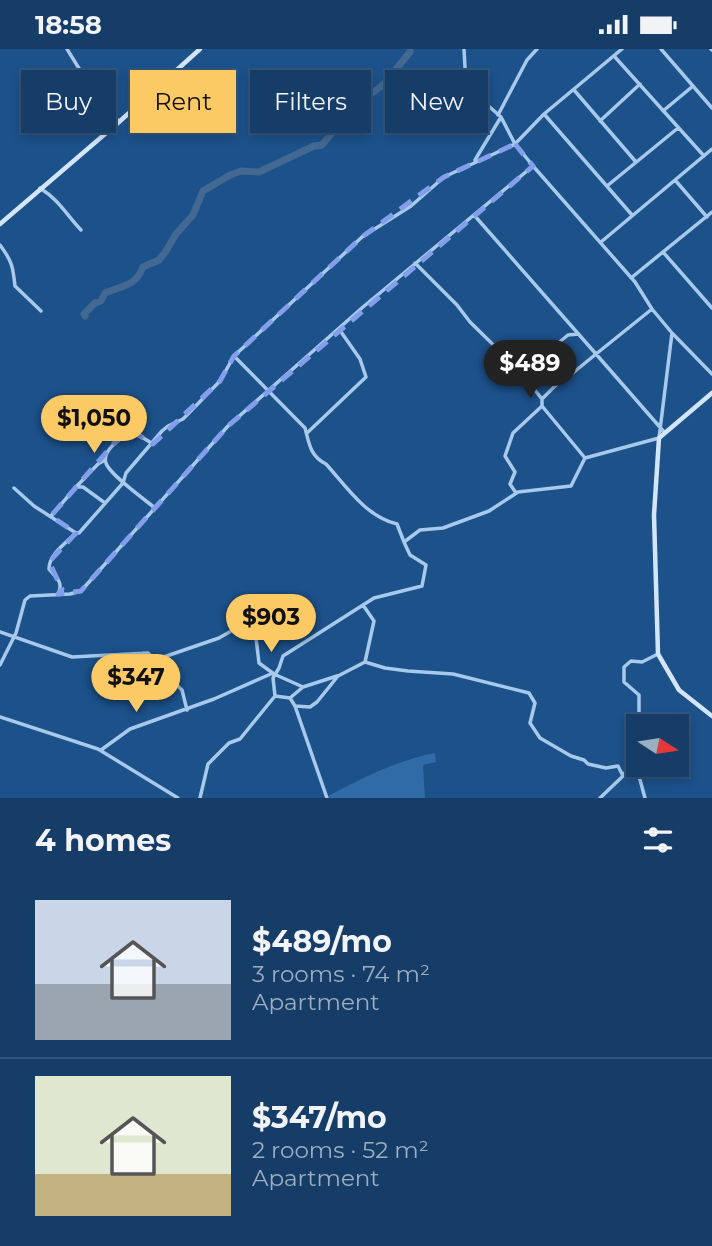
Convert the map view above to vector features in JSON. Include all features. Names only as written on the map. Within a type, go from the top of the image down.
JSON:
[{"type":"street","points":[[67,49],[119,122]]},
{"type":"street","points":[[0,224],[200,49]]},
{"type":"street","points":[[464,49],[466,86],[499,116],[515,144],[533,166],[631,278],[672,333],[712,375]]},
{"type":"street","points":[[474,162],[527,60],[537,49]]},
{"type":"street","points":[[58,594],[60,586],[58,579],[49,569],[49,562],[123,483],[126,473],[162,431],[183,419],[220,381],[234,356],[368,233],[411,206],[444,177],[515,144],[544,114],[622,49]]},
{"type":"street","points":[[661,49],[711,105]]},
{"type":"street","points":[[614,56],[704,156]]},
{"type":"street","points":[[600,121],[640,84]]},
{"type":"street","points":[[663,111],[693,86]]},
{"type":"street","points":[[574,90],[636,162]]},
{"type":"street","points":[[544,114],[632,215]]},
{"type":"street","points":[[607,186],[678,128]]},
{"type":"street","points":[[601,242],[712,149]]},
{"type":"street","points":[[0,665],[25,600],[30,596],[81,591],[228,426],[415,263],[533,166]]},
{"type":"street","points":[[675,180],[707,217]]},
{"type":"street","points":[[40,188],[58,200],[62,211],[81,230]]},
{"type":"street","points":[[631,278],[712,212]]},
{"type":"street","points":[[474,214],[665,433]]},
{"type":"street","points":[[0,245],[15,272],[15,286],[41,311]]},
{"type":"street","points":[[663,252],[712,308]]},
{"type":"street","points":[[415,263],[522,373],[542,399],[542,406],[586,457]]},
{"type":"street","points":[[542,399],[563,378],[568,377],[652,309]]},
{"type":"street","points":[[307,434],[366,377],[360,359],[339,329]]},
{"type":"street","points":[[672,333],[659,437],[654,515],[658,654],[679,690],[712,716]]},
{"type":"street","points":[[522,373],[568,335],[578,334]]},
{"type":"street","points":[[101,750],[130,729],[187,710],[273,674],[279,669],[283,656],[363,605],[378,597],[422,586],[426,565],[410,555],[397,524],[384,521],[326,464],[318,460],[307,443],[305,428],[234,356]]},
{"type":"street","points":[[404,542],[420,530],[443,528],[489,511],[516,494],[571,486],[586,457],[659,437],[712,393]]},
{"type":"street","points":[[516,494],[510,484],[515,472],[505,456],[513,433],[542,406]]},
{"type":"street","points":[[51,516],[98,464],[105,460],[117,440],[132,431],[153,444]]},
{"type":"street","points":[[105,460],[123,483],[155,508]]},
{"type":"street","points":[[76,487],[83,487],[105,503]]},
{"type":"street","points":[[14,488],[34,506],[76,533]]},
{"type":"street","points":[[289,698],[303,687],[338,676],[365,661],[374,621],[363,605]]},
{"type":"street","points":[[0,632],[72,657],[148,653],[155,660],[219,638],[240,625],[256,638],[259,663],[273,674],[303,687]]},
{"type":"street","points":[[142,653],[182,690],[187,710]]},
{"type":"street","points":[[639,714],[639,695],[624,682],[624,667],[631,661],[642,662],[658,654]]},
{"type":"street","points":[[365,661],[385,668],[453,674],[529,693],[535,703],[530,723],[540,738],[596,767],[618,766],[623,776]]},
{"type":"street","points":[[200,798],[208,764],[229,744],[240,739],[275,696],[273,674]]},
{"type":"street","points":[[295,706],[310,707],[338,676]]},
{"type":"street","points":[[275,696],[289,698],[295,706],[327,798]]},
{"type":"street","points":[[0,717],[101,750],[178,798]]},
{"type":"street","points":[[600,798],[626,771]]},
{"type":"street","points":[[639,777],[645,798]]},
{"type":"highlighted area","points":[[515,144],[533,166],[228,426],[81,591],[58,594],[62,589],[49,562],[76,533],[51,516],[117,440],[132,431],[153,444],[220,381],[234,356],[362,237],[444,177]]},
{"type":"shaded area","points":[[435,753],[436,762],[423,765],[425,798],[328,796],[394,765]]},
{"type":"waterway","points":[[85,316],[95,303],[101,301],[105,293],[132,282],[143,267],[159,260],[176,234],[193,215],[203,191],[230,175],[241,171],[259,172],[314,146],[322,145],[357,104],[383,85],[410,49]]}]
